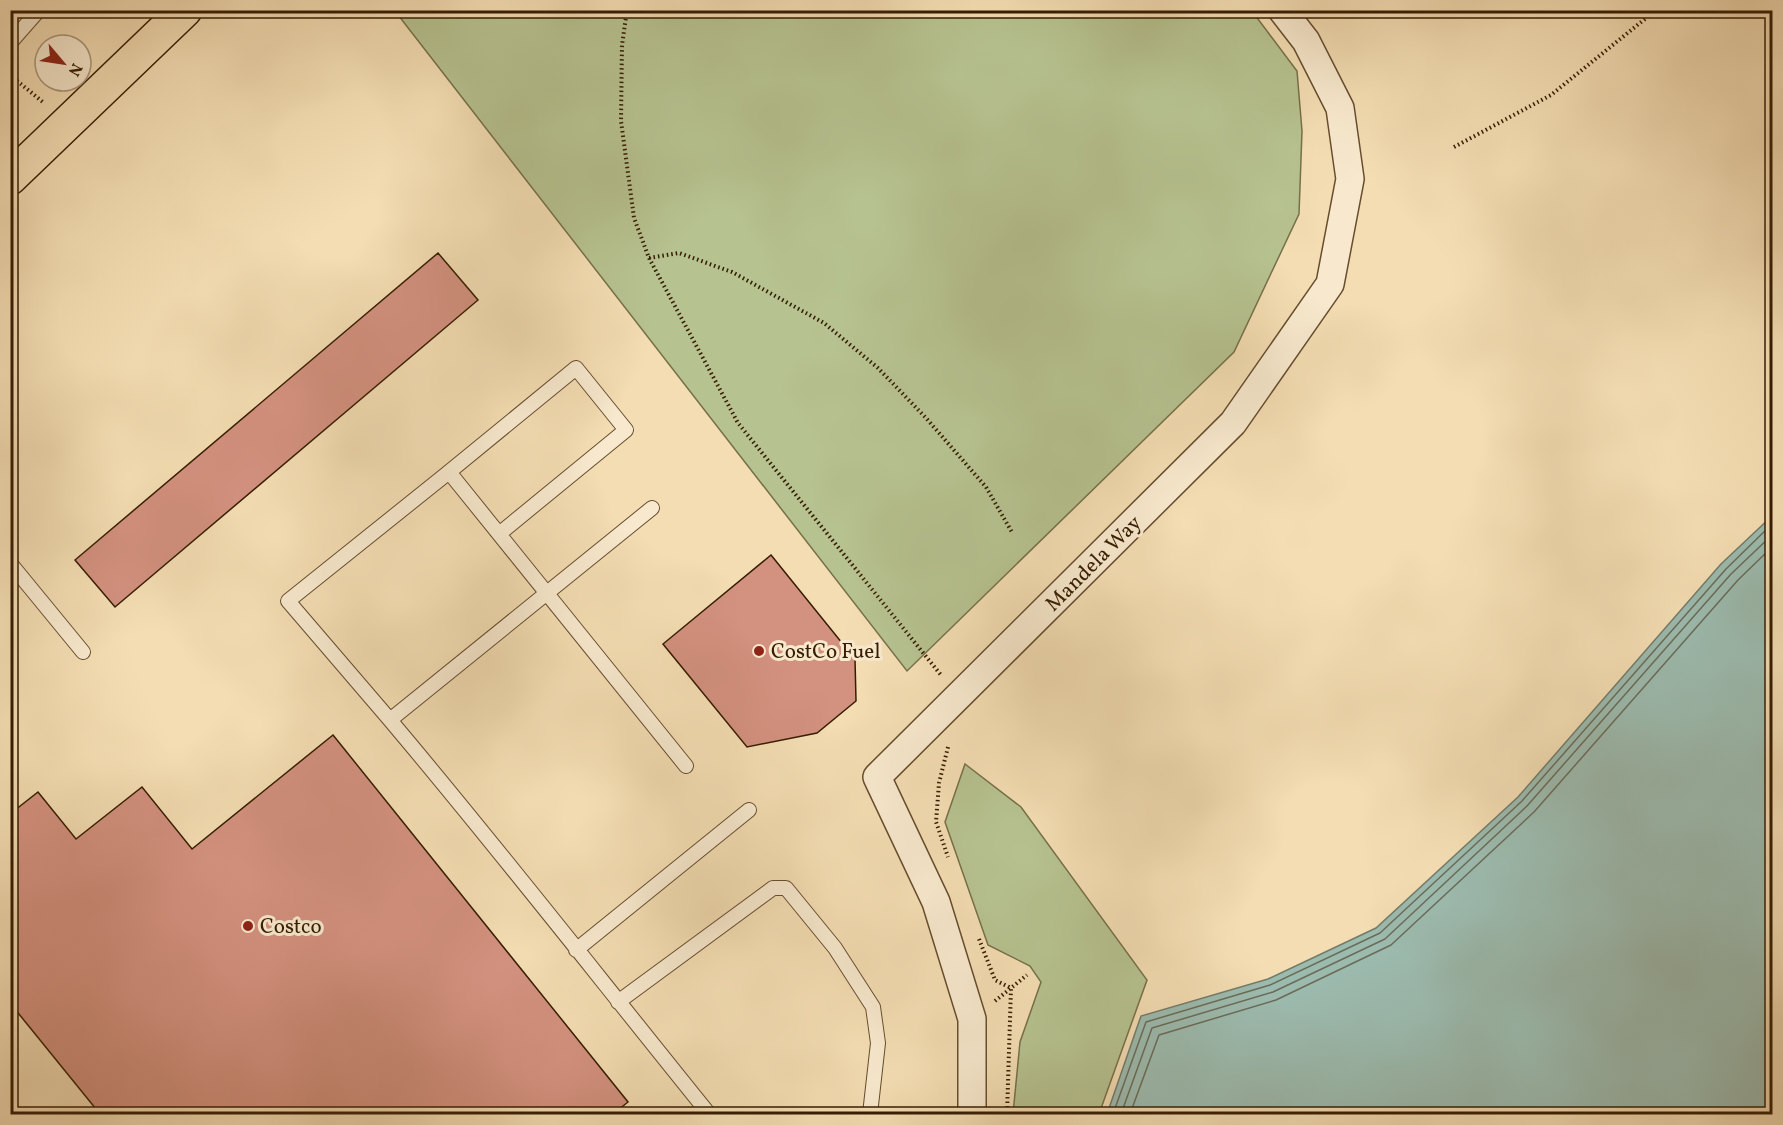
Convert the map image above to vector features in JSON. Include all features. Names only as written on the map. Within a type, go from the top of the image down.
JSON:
[{"type":"main road","points":[[10,178],[185,10]]},
{"type":"street","name":"Mandela Way","points":[[972,1114],[972,1019],[936,902],[877,777],[1233,423],[1330,284],[1350,179],[1340,108],[1306,41],[1282,10]]},
{"type":"lane","points":[[10,43],[39,10]]},
{"type":"lane","points":[[499,534],[626,430],[576,368],[288,601],[529,888],[576,950],[709,1114]]},
{"type":"lane","points":[[449,472],[686,766]]},
{"type":"lane","points":[[390,720],[651,508]]},
{"type":"lane","points":[[10,563],[83,652]]},
{"type":"lane","points":[[576,950],[749,810]]},
{"type":"lane","points":[[618,1002],[773,888],[786,888],[835,948],[873,1007],[878,1043],[870,1114]]},
{"type":"path","points":[[627,10],[622,45],[621,121],[634,218],[649,258],[738,423],[958,696]]},
{"type":"path","points":[[1454,147],[1551,95],[1656,10]]},
{"type":"path","points":[[649,258],[679,253],[732,272],[824,323],[878,368],[926,418],[986,487],[1013,534]]},
{"type":"path","points":[[949,860],[936,822],[939,783],[950,739]]},
{"type":"path","points":[[975,929],[995,980],[1011,988]]},
{"type":"path","points":[[972,1019],[1027,975]]},
{"type":"path","points":[[1007,1114],[1011,988]]},
{"type":"green space","points":[[395,11],[1252,11],[1297,71],[1302,131],[1299,214],[1234,352],[907,671]]},
{"type":"green space","points":[[965,764],[1021,807],[1147,980],[1099,1114],[1013,1114],[1020,1042],[1041,982],[1030,966],[988,945],[945,822]]},
{"type":"water","points":[[1772,516],[1772,1114],[1107,1114],[1141,1016],[1268,979],[1376,928],[1518,797],[1721,564]]},
{"type":"building","points":[[438,253],[478,300],[115,607],[75,560]]},
{"type":"building","name":"CostCo Fuel","points":[[771,555],[855,659],[856,701],[817,733],[747,747],[663,644]]},
{"type":"building","name":"Costco","points":[[333,735],[628,1102],[613,1114],[100,1114],[10,1003],[10,814],[38,792],[76,839],[142,787],[192,849]]},
{"type":"place","name":"CostCo Fuel","points":[[759,651]]},
{"type":"place","name":"Costco","points":[[248,926]]}]
